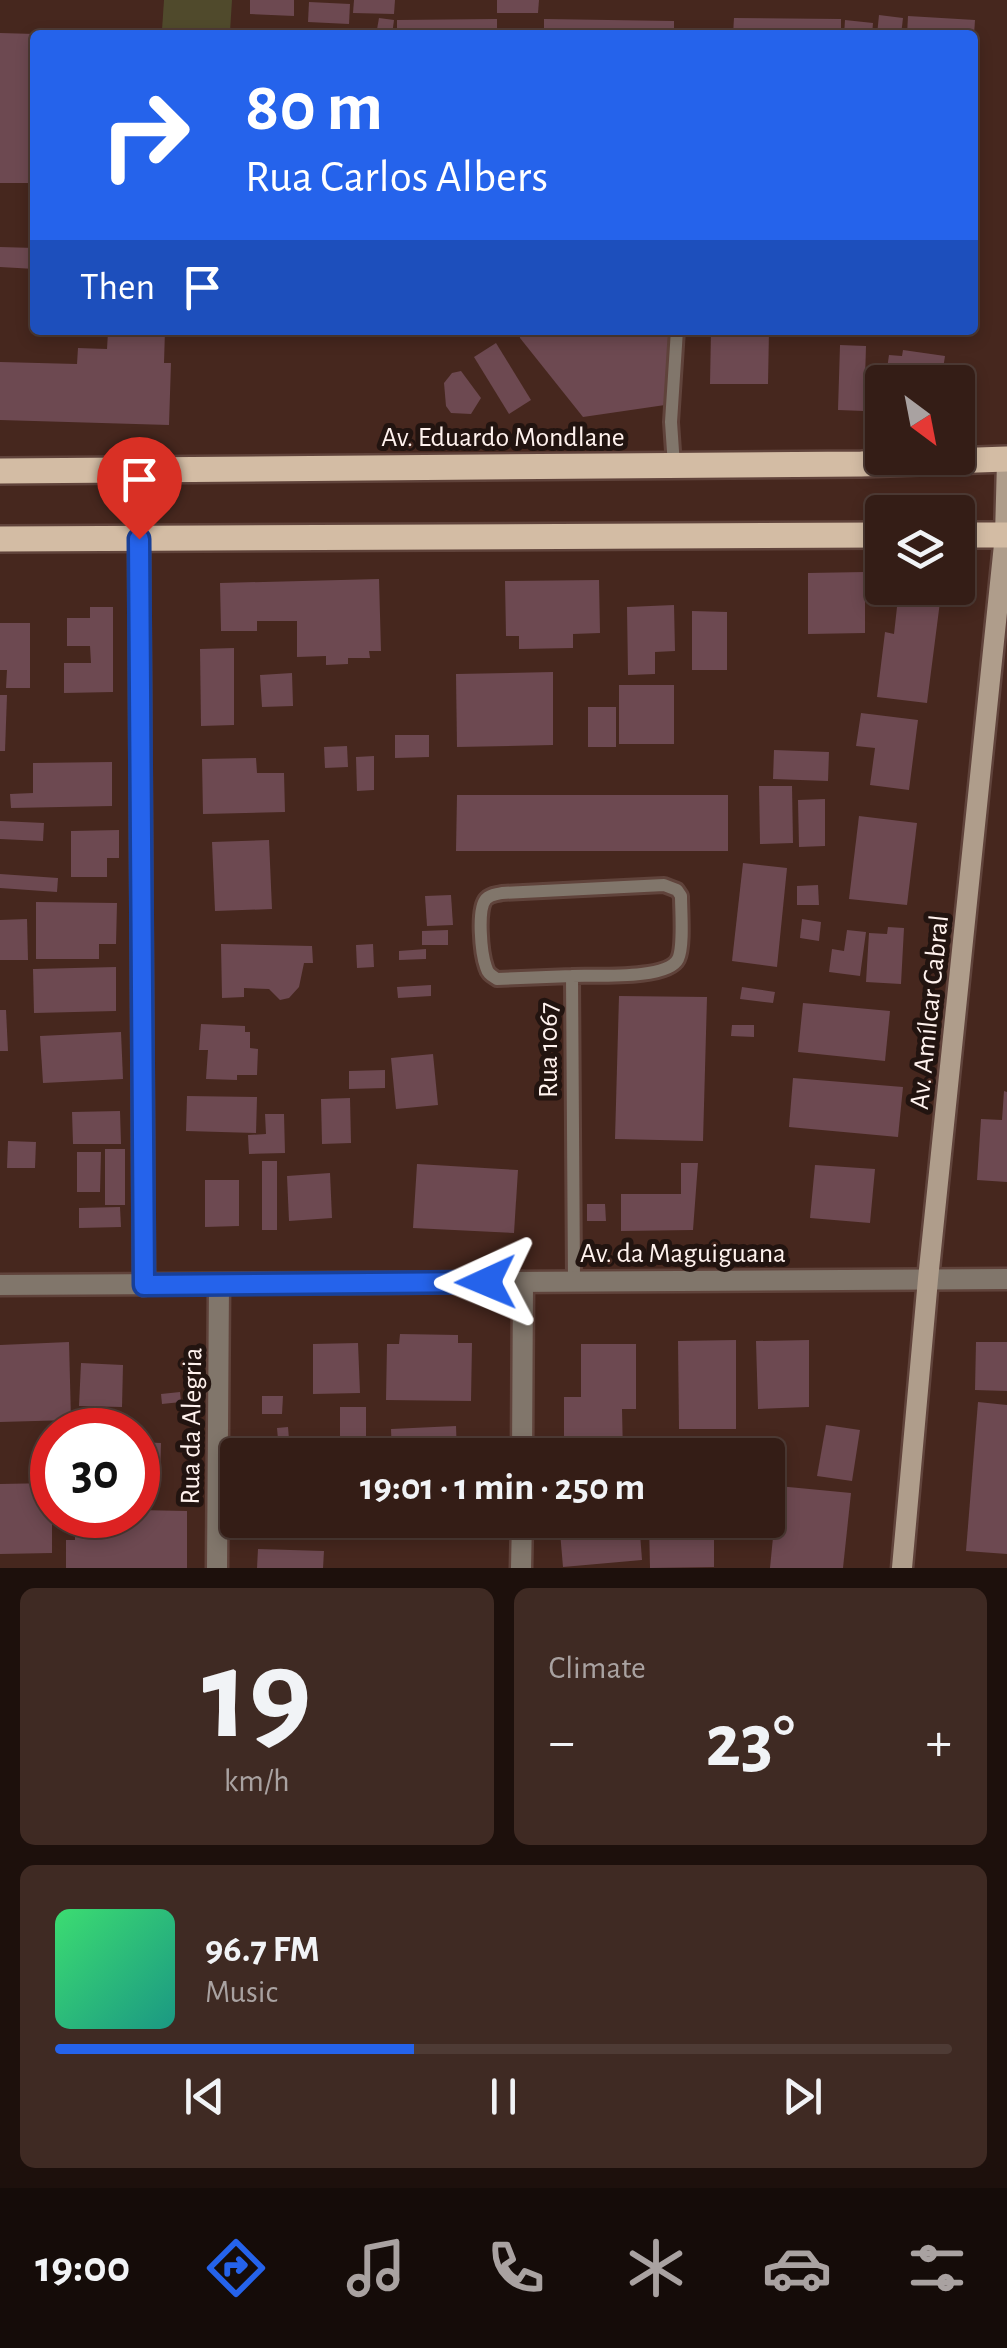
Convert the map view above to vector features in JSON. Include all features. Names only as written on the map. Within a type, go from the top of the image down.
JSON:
[{"type":"main road","name":"Av. Eduardo Mondlane","points":[[0,470],[1007,461]]},
{"type":"main road","points":[[0,539],[865,534]]},
{"type":"main road","points":[[975,535],[1006,535]]},
{"type":"street","name":"Av. Amílcar Cabral","points":[[902,1568],[928,1279],[999,678],[1007,461]]},
{"type":"street","points":[[139,539],[144,1285]]},
{"type":"street","name":"Av. da Maguiguana","points":[[0,1285],[1007,1279]]},
{"type":"street","points":[[522,1438],[524,1282]]},
{"type":"street","name":"Rua da Alegria","points":[[217,1568],[219,1285]]},
{"type":"street","points":[[522,1538],[522,1568]]},
{"type":"lane","points":[[674,466],[671,422],[677,335]]},
{"type":"lane","name":"Rua 1067","points":[[664,885],[678,890],[680,957],[670,968],[572,976],[492,976],[486,968],[480,918],[483,903],[490,895],[664,885]]},
{"type":"lane","name":"Rua 1067","points":[[572,976],[574,1280]]},
{"type":"shaded area","points":[[164,0],[232,0],[230,30],[162,30]]},
{"type":"building","points":[[250,0],[294,0],[294,16],[250,14]]},
{"type":"building","points":[[354,0],[395,0],[394,14],[353,13]]},
{"type":"building","points":[[497,0],[539,0],[538,13],[497,13]]},
{"type":"building","points":[[309,2],[350,4],[349,24],[308,22]]},
{"type":"building","points":[[879,15],[903,18],[902,30],[878,30]]},
{"type":"building","points":[[908,16],[975,20],[974,30],[907,30]]},
{"type":"building","points":[[379,18],[394,20],[393,30],[377,30]]},
{"type":"building","points":[[734,18],[841,19],[841,30],[733,30]]},
{"type":"building","points":[[497,19],[497,30],[397,30],[397,20]]},
{"type":"building","points":[[544,19],[674,21],[674,30],[544,30]]},
{"type":"building","points":[[845,20],[873,23],[872,30],[844,30]]},
{"type":"building","points":[[0,33],[30,34],[30,183],[0,183]]},
{"type":"building","points":[[0,247],[30,248],[30,269],[0,267]]},
{"type":"building","points":[[108,335],[165,335],[164,363],[171,363],[169,425],[0,420],[0,362],[77,364],[78,348],[107,349]]},
{"type":"building","points":[[520,335],[669,335],[665,405],[583,417]]},
{"type":"building","points":[[711,335],[769,335],[768,384],[710,384]]},
{"type":"building","points":[[496,343],[531,400],[509,414],[474,357]]},
{"type":"building","points":[[840,345],[866,346],[864,411],[838,410]]},
{"type":"building","points":[[903,350],[945,356],[944,365],[888,365],[889,355],[902,356]]},
{"type":"building","points":[[461,371],[481,398],[471,414],[451,413],[446,406],[444,383],[452,373]]},
{"type":"building","points":[[865,572],[865,633],[808,634],[808,573]]},
{"type":"building","points":[[379,579],[381,651],[369,651],[370,658],[348,658],[348,664],[326,665],[326,656],[297,657],[297,621],[257,621],[257,631],[221,631],[220,583]]},
{"type":"building","points":[[599,580],[600,633],[573,634],[573,648],[519,649],[519,636],[506,636],[505,581]]},
{"type":"building","points":[[674,605],[675,651],[655,652],[655,674],[628,675],[627,607]]},
{"type":"building","points":[[897,605],[940,605],[927,703],[877,697],[885,632],[894,634]]},
{"type":"building","points":[[90,607],[113,607],[113,692],[64,693],[64,663],[91,663],[90,646],[67,646],[67,618],[90,618]]},
{"type":"building","points":[[692,611],[727,612],[727,670],[692,670]]},
{"type":"building","points":[[0,623],[30,623],[30,688],[6,688],[7,670],[0,670]]},
{"type":"building","points":[[234,648],[234,725],[201,726],[200,649]]},
{"type":"building","points":[[553,672],[553,745],[457,747],[456,674]]},
{"type":"building","points":[[292,673],[293,706],[262,707],[260,675]]},
{"type":"building","points":[[619,685],[674,685],[674,744],[619,744]]},
{"type":"building","points":[[0,695],[7,695],[5,751],[0,751]]},
{"type":"building","points":[[588,707],[616,707],[616,747],[588,747]]},
{"type":"building","points":[[861,713],[918,720],[909,790],[870,785],[875,748],[856,746]]},
{"type":"building","points":[[395,735],[429,735],[429,757],[395,758]]},
{"type":"building","points":[[347,746],[348,767],[325,768],[324,747]]},
{"type":"building","points":[[774,750],[829,752],[828,781],[773,779]]},
{"type":"building","points":[[374,756],[374,790],[357,791],[356,757]]},
{"type":"building","points":[[256,758],[257,773],[284,773],[285,812],[203,814],[202,759]]},
{"type":"building","points":[[112,762],[112,806],[11,808],[10,794],[33,793],[33,763]]},
{"type":"building","points":[[759,786],[792,786],[793,843],[760,844]]},
{"type":"building","points":[[457,795],[728,795],[728,851],[456,851]]},
{"type":"building","points":[[825,799],[825,846],[799,847],[798,800]]},
{"type":"building","points":[[859,816],[917,823],[907,905],[849,899]]},
{"type":"building","points":[[0,821],[44,823],[43,841],[0,839]]},
{"type":"building","points":[[119,830],[119,858],[107,858],[107,877],[71,877],[71,831]]},
{"type":"building","points":[[269,840],[272,909],[215,911],[212,842]]},
{"type":"building","points":[[743,863],[787,868],[777,967],[732,961]]},
{"type":"building","points":[[0,874],[58,878],[57,892],[0,888]]},
{"type":"building","points":[[818,885],[819,905],[797,905],[797,886]]},
{"type":"building","points":[[451,895],[453,925],[427,926],[425,896]]},
{"type":"building","points":[[36,902],[117,903],[116,944],[99,944],[99,959],[36,959]]},
{"type":"building","points":[[27,919],[28,960],[0,960],[0,920]]},
{"type":"building","points":[[802,919],[821,922],[819,941],[800,938]]},
{"type":"building","points":[[888,927],[904,928],[901,984],[866,982],[869,933],[887,934]]},
{"type":"building","points":[[448,930],[448,945],[422,945],[422,931]]},
{"type":"building","points":[[847,930],[866,932],[860,976],[829,972],[832,949],[844,951]]},
{"type":"building","points":[[221,944],[312,946],[313,963],[304,963],[299,987],[289,998],[280,1000],[269,989],[244,988],[244,997],[222,998]]},
{"type":"building","points":[[373,944],[374,967],[357,968],[356,945]]},
{"type":"building","points":[[426,949],[426,959],[399,960],[399,951]]},
{"type":"building","points":[[116,967],[116,1011],[34,1013],[33,969]]},
{"type":"building","points":[[431,985],[431,996],[398,998],[397,987]]},
{"type":"building","points":[[742,987],[775,992],[773,1003],[740,999]]},
{"type":"building","points":[[619,996],[707,997],[703,1141],[615,1139]]},
{"type":"building","points":[[803,1003],[890,1011],[885,1061],[798,1052]]},
{"type":"building","points":[[0,1010],[6,1010],[8,1051],[0,1051]]},
{"type":"building","points":[[201,1024],[245,1026],[245,1032],[250,1032],[250,1048],[258,1049],[257,1075],[237,1075],[237,1080],[206,1079],[208,1050],[199,1050]]},
{"type":"building","points":[[732,1025],[754,1025],[754,1037],[731,1036]]},
{"type":"building","points":[[121,1032],[123,1079],[43,1083],[40,1036]]},
{"type":"building","points":[[433,1054],[438,1105],[396,1109],[391,1058]]},
{"type":"building","points":[[385,1070],[385,1088],[349,1089],[349,1071]]},
{"type":"building","points":[[793,1078],[903,1087],[898,1137],[789,1127]]},
{"type":"building","points":[[1004,1091],[1007,1182],[977,1180],[981,1119],[1002,1120]]},
{"type":"building","points":[[187,1096],[257,1097],[256,1133],[186,1131]]},
{"type":"building","points":[[350,1098],[351,1143],[322,1144],[321,1099]]},
{"type":"building","points":[[120,1111],[121,1144],[73,1144],[72,1112]]},
{"type":"building","points":[[265,1114],[284,1114],[285,1153],[249,1154],[248,1135],[266,1134]]},
{"type":"building","points":[[8,1141],[36,1142],[35,1168],[7,1168]]},
{"type":"building","points":[[105,1149],[125,1149],[125,1205],[105,1205]]},
{"type":"building","points":[[77,1152],[101,1152],[100,1192],[77,1192]]},
{"type":"building","points":[[262,1161],[277,1161],[277,1230],[262,1230]]},
{"type":"building","points":[[681,1163],[698,1163],[693,1230],[621,1231],[621,1194],[681,1194]]},
{"type":"building","points":[[417,1164],[518,1170],[514,1233],[413,1228]]},
{"type":"building","points":[[815,1165],[875,1169],[870,1223],[810,1218]]},
{"type":"building","points":[[330,1173],[332,1218],[289,1221],[287,1176]]},
{"type":"building","points":[[205,1180],[239,1180],[239,1226],[205,1227]]},
{"type":"building","points":[[587,1204],[605,1204],[606,1221],[587,1221]]},
{"type":"building","points":[[120,1207],[121,1227],[79,1228],[79,1208]]},
{"type":"building","points":[[400,1334],[458,1335],[458,1343],[472,1343],[471,1401],[386,1400],[387,1344],[399,1344]]},
{"type":"building","points":[[736,1340],[736,1429],[679,1429],[678,1341]]},
{"type":"building","points":[[809,1340],[809,1407],[758,1409],[756,1341]]},
{"type":"building","points":[[69,1342],[71,1408],[30,1408],[30,1421],[0,1422],[0,1345]]},
{"type":"building","points":[[976,1342],[1007,1342],[1007,1391],[975,1390]]},
{"type":"building","points":[[358,1343],[360,1393],[313,1394],[313,1344]]},
{"type":"building","points":[[581,1344],[636,1344],[636,1409],[622,1409],[623,1438],[564,1438],[564,1397],[581,1397]]},
{"type":"building","points":[[81,1363],[123,1365],[122,1407],[79,1406]]},
{"type":"building","points":[[180,1392],[181,1402],[162,1404],[161,1394]]},
{"type":"building","points":[[262,1396],[283,1396],[282,1414],[262,1414]]},
{"type":"building","points":[[978,1402],[1007,1405],[1007,1554],[966,1551]]},
{"type":"building","points":[[340,1407],[366,1407],[366,1438],[340,1438]]},
{"type":"building","points":[[826,1425],[860,1430],[852,1481],[817,1476]]},
{"type":"building","points":[[456,1426],[456,1438],[391,1438],[391,1429]]},
{"type":"building","points":[[288,1427],[289,1438],[278,1438],[277,1428]]},
{"type":"building","points":[[30,1483],[30,1538],[52,1538],[52,1553],[0,1554],[0,1484]]},
{"type":"building","points":[[785,1487],[851,1493],[843,1568],[770,1568],[773,1538],[785,1538]]},
{"type":"building","points":[[160,1510],[187,1511],[187,1568],[66,1568],[66,1540],[160,1538]]},
{"type":"building","points":[[561,1538],[640,1538],[642,1560],[563,1567]]},
{"type":"building","points":[[649,1538],[714,1538],[714,1567],[650,1568]]},
{"type":"building","points":[[258,1549],[324,1551],[323,1568],[257,1568]]},
{"type":"route","points":[[139,539],[144,1285],[486,1282]]}]
